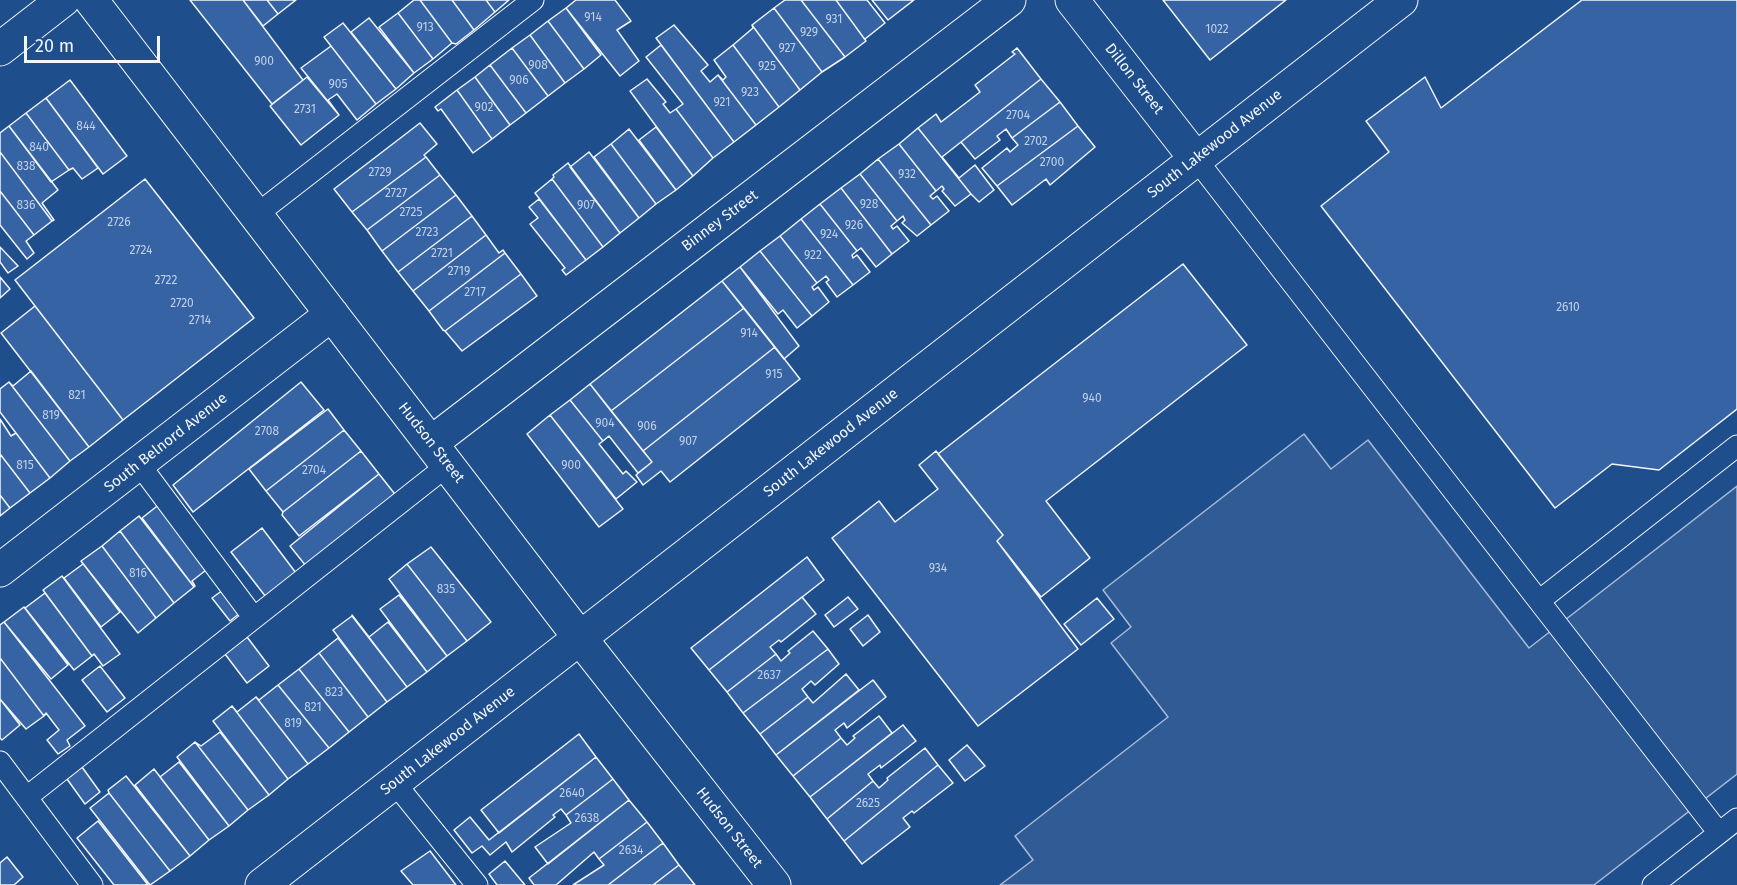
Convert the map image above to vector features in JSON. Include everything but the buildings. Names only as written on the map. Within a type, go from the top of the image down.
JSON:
[{"type":"street","points":[[0,49],[63,0]]},
{"type":"street","name":"Hudson Street","points":[[91,0],[580,638],[774,885]]},
{"type":"street","name":"Binney Street","points":[[439,454],[1009,0]]},
{"type":"street","name":"Dillon Street","points":[[1072,0],[1196,159]]},
{"type":"street","name":"South Lakewood Avenue","points":[[262,885],[1401,0]]},
{"type":"street","name":"South Belnord Avenue","points":[[2,564],[139,464],[333,314]]},
{"type":"lane","points":[[255,215],[533,0]]},
{"type":"lane","points":[[1196,159],[1719,833]]},
{"type":"lane","points":[[1539,601],[1737,446]]},
{"type":"lane","points":[[27,797],[254,618],[439,454]]},
{"type":"lane","points":[[139,464],[254,618]]},
{"type":"lane","points":[[0,762],[92,885]]},
{"type":"lane","points":[[394,782],[477,885]]},
{"type":"lane","points":[[1653,885],[1737,819]]},
{"type":"shaded area","points":[[1304,434],[1331,469],[1368,440],[1529,648],[1737,486],[1737,774],[1594,885],[1000,885],[1033,860],[1015,836],[1168,717],[1111,643],[1131,627],[1103,590]]}]
